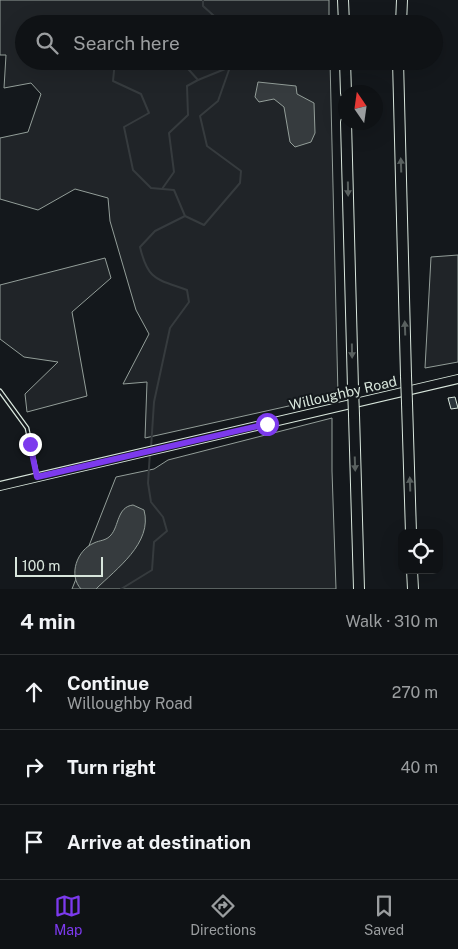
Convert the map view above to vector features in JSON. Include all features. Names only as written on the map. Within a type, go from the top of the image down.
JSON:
[{"type":"highway","points":[[343,0],[344,15]]},
{"type":"highway","points":[[396,0],[397,15]]},
{"type":"highway","points":[[401,15],[402,0]]},
{"type":"highway","points":[[345,70],[346,85]]},
{"type":"highway","points":[[398,70],[411,529]]},
{"type":"highway","points":[[346,130],[359,589]]},
{"type":"highway","points":[[412,574],[413,589]]},
{"type":"street","name":"Willoughby Road","points":[[0,486],[458,379]]},
{"type":"lane","points":[[0,391],[27,428],[37,477]]},
{"type":"shaded area","points":[[0,0],[329,0],[329,15],[15,15],[15,70],[330,70],[338,395],[145,438],[147,382],[123,384],[149,334],[136,310],[110,221],[108,198],[75,189],[38,210],[0,199],[0,138],[28,132],[41,94],[31,83],[4,88],[6,55],[0,55]]},
{"type":"shaded area","points":[[258,82],[296,86],[297,94],[314,103],[315,133],[311,142],[295,147],[290,142],[284,107],[274,99],[259,102],[255,97]]},
{"type":"shaded area","points":[[458,255],[458,362],[425,368],[431,257]]},
{"type":"shaded area","points":[[105,258],[111,278],[72,312],[87,396],[27,412],[25,394],[58,362],[24,357],[0,339],[0,285]]},
{"type":"shaded area","points":[[332,418],[336,589],[72,589],[116,477],[154,469],[168,460]]},
{"type":"shaded area","points":[[133,505],[144,510],[145,522],[138,544],[122,564],[96,589],[81,589],[75,577],[76,563],[79,557],[88,546],[109,537],[114,531],[124,509]]},
{"type":"building","points":[[455,397],[458,408],[451,409],[448,398]]},
{"type":"waterway","points":[[203,0],[203,6],[213,15]]},
{"type":"waterway","points":[[114,70],[113,81],[141,94],[149,113],[124,127],[133,170],[151,188],[174,190],[185,216],[155,231],[140,247],[146,267],[150,273],[161,281],[187,290],[189,302],[170,328],[154,402],[151,448]]},
{"type":"waterway","points":[[189,70],[198,80],[223,70]]},
{"type":"waterway","points":[[185,216],[204,225],[240,183],[241,171],[207,146],[200,116],[218,101],[229,70]]},
{"type":"waterway","points":[[162,189],[174,172],[169,133],[188,115],[187,86],[198,80]]},
{"type":"waterway","points":[[121,589],[152,570],[154,542],[167,531],[163,517],[151,502],[148,483],[150,452]]},
{"type":"route","points":[[30,444],[37,477],[267,424]]}]
